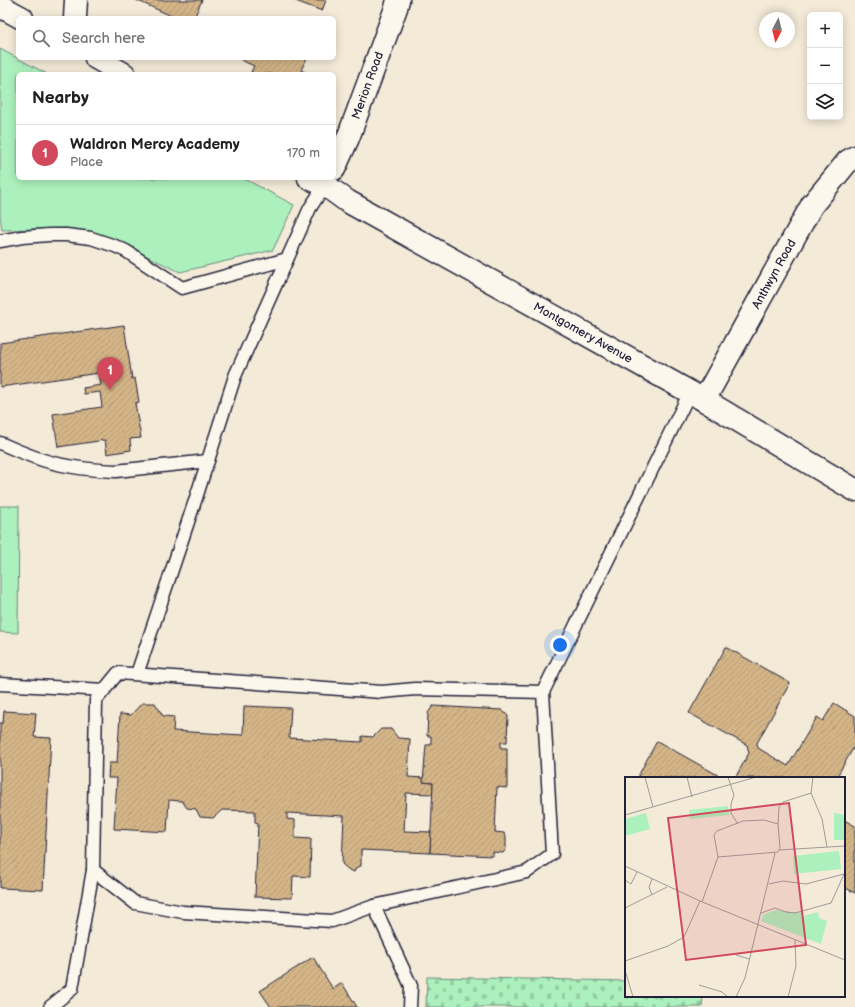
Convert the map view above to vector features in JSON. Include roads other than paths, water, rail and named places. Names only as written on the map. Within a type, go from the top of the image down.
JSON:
[{"type":"main road","points":[[74,16],[76,0]]},
{"type":"main road","name":"Merion Road","points":[[336,158],[348,138],[398,0]]},
{"type":"main road","points":[[0,6],[18,16]]},
{"type":"main road","points":[[100,60],[120,72]]},
{"type":"main road","name":"Anthwyn Road","points":[[697,396],[812,205],[848,161],[855,157]]},
{"type":"main road","name":"Montgomery Avenue","points":[[326,180],[347,201],[697,396],[855,490]]},
{"type":"lane","points":[[137,674],[235,376],[323,180]]},
{"type":"lane","points":[[0,240],[49,235],[66,235],[91,238],[126,251],[182,288],[287,259]]},
{"type":"lane","points":[[93,870],[135,902],[183,912],[332,922],[374,906],[527,872],[552,854],[543,692],[697,396]]},
{"type":"lane","points":[[0,443],[35,458],[104,471],[208,461]]},
{"type":"lane","points":[[50,1007],[72,989],[93,870],[96,700],[118,673],[382,692],[415,689],[543,692]]},
{"type":"lane","points":[[0,684],[104,690]]},
{"type":"lane","points":[[374,906],[411,986],[410,1007]]},
{"type":"place","name":"Waldron Mercy Academy","points":[[110,390]]}]
